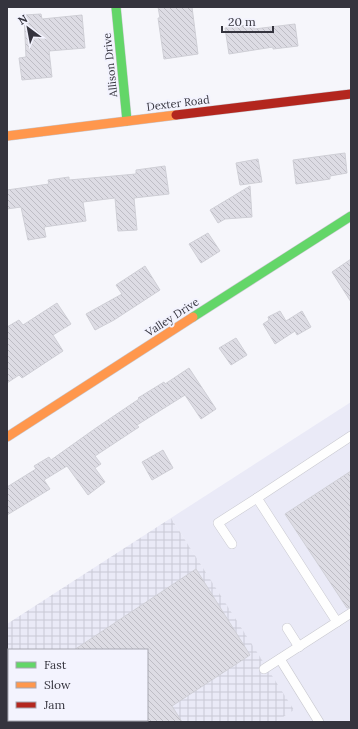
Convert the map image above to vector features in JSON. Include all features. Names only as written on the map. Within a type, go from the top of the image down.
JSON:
[{"type":"street","name":"Allison Drive","points":[[116,7],[127,121]]},
{"type":"street","name":"Dexter Road","points":[[7,136],[351,94]]},
{"type":"street","name":"Valley Drive","points":[[7,438],[351,216]]},
{"type":"lane","points":[[232,544],[218,523],[351,436]]},
{"type":"lane","points":[[257,498],[337,622]]},
{"type":"lane","points":[[264,669],[351,613]]},
{"type":"lane","points":[[287,628],[299,647]]},
{"type":"lane","points":[[280,659],[319,722]]},
{"type":"shaded area","points":[[351,402],[351,722],[275,722],[293,710],[171,518]]},
{"type":"shaded area","points":[[171,518],[294,710],[275,722],[7,722],[7,624]]},
{"type":"building","points":[[158,7],[192,7],[198,54],[164,59],[158,18],[160,18]]},
{"type":"building","points":[[41,14],[42,19],[82,15],[85,48],[49,51],[52,77],[22,80],[19,58],[26,57],[24,15]]},
{"type":"building","points":[[254,24],[254,29],[295,24],[298,46],[273,49],[273,47],[229,54],[225,28]]},
{"type":"building","points":[[345,153],[347,173],[330,176],[330,179],[296,184],[293,160]]},
{"type":"building","points":[[258,159],[262,182],[240,185],[236,163]]},
{"type":"building","points":[[165,166],[169,194],[134,198],[137,230],[118,231],[115,198],[83,202],[86,221],[44,227],[46,237],[28,240],[21,207],[7,209],[7,190],[49,184],[48,180],[69,177],[69,180],[136,174],[136,170]]},
{"type":"building","points":[[250,186],[252,217],[225,219],[218,223],[210,210]]},
{"type":"building","points":[[208,233],[220,251],[201,263],[189,244]]},
{"type":"building","points":[[351,259],[351,302],[332,272]]},
{"type":"building","points":[[145,266],[160,290],[114,320],[95,330],[86,314],[122,294],[116,285]]},
{"type":"building","points":[[57,303],[71,324],[53,335],[63,351],[22,378],[19,375],[7,383],[7,327],[19,320],[23,325]]},
{"type":"building","points":[[280,311],[286,321],[302,311],[311,327],[297,335],[295,331],[275,344],[263,324],[269,320],[268,317]]},
{"type":"building","points":[[236,338],[247,355],[231,365],[219,348]]},
{"type":"building","points":[[189,368],[216,409],[201,419],[185,395],[137,425],[139,427],[95,456],[101,464],[95,468],[105,482],[88,495],[67,466],[44,480],[50,489],[7,515],[7,487],[36,469],[34,466],[49,457],[51,460],[139,399],[138,398],[164,382],[165,384]]},
{"type":"building","points":[[163,450],[173,468],[152,480],[142,462]]},
{"type":"building","points":[[351,471],[351,607],[347,608],[285,514]]},
{"type":"building","points":[[196,569],[250,655],[172,706],[182,722],[147,722],[148,649],[76,649]]},
{"type":"traffic: fast","points":[[116,7],[127,121]]},
{"type":"traffic: fast","points":[[193,317],[351,216]]},
{"type":"traffic: slow","points":[[7,136],[176,115]]},
{"type":"traffic: slow","points":[[7,437],[193,317]]},
{"type":"traffic: jam","points":[[176,115],[351,94]]}]
